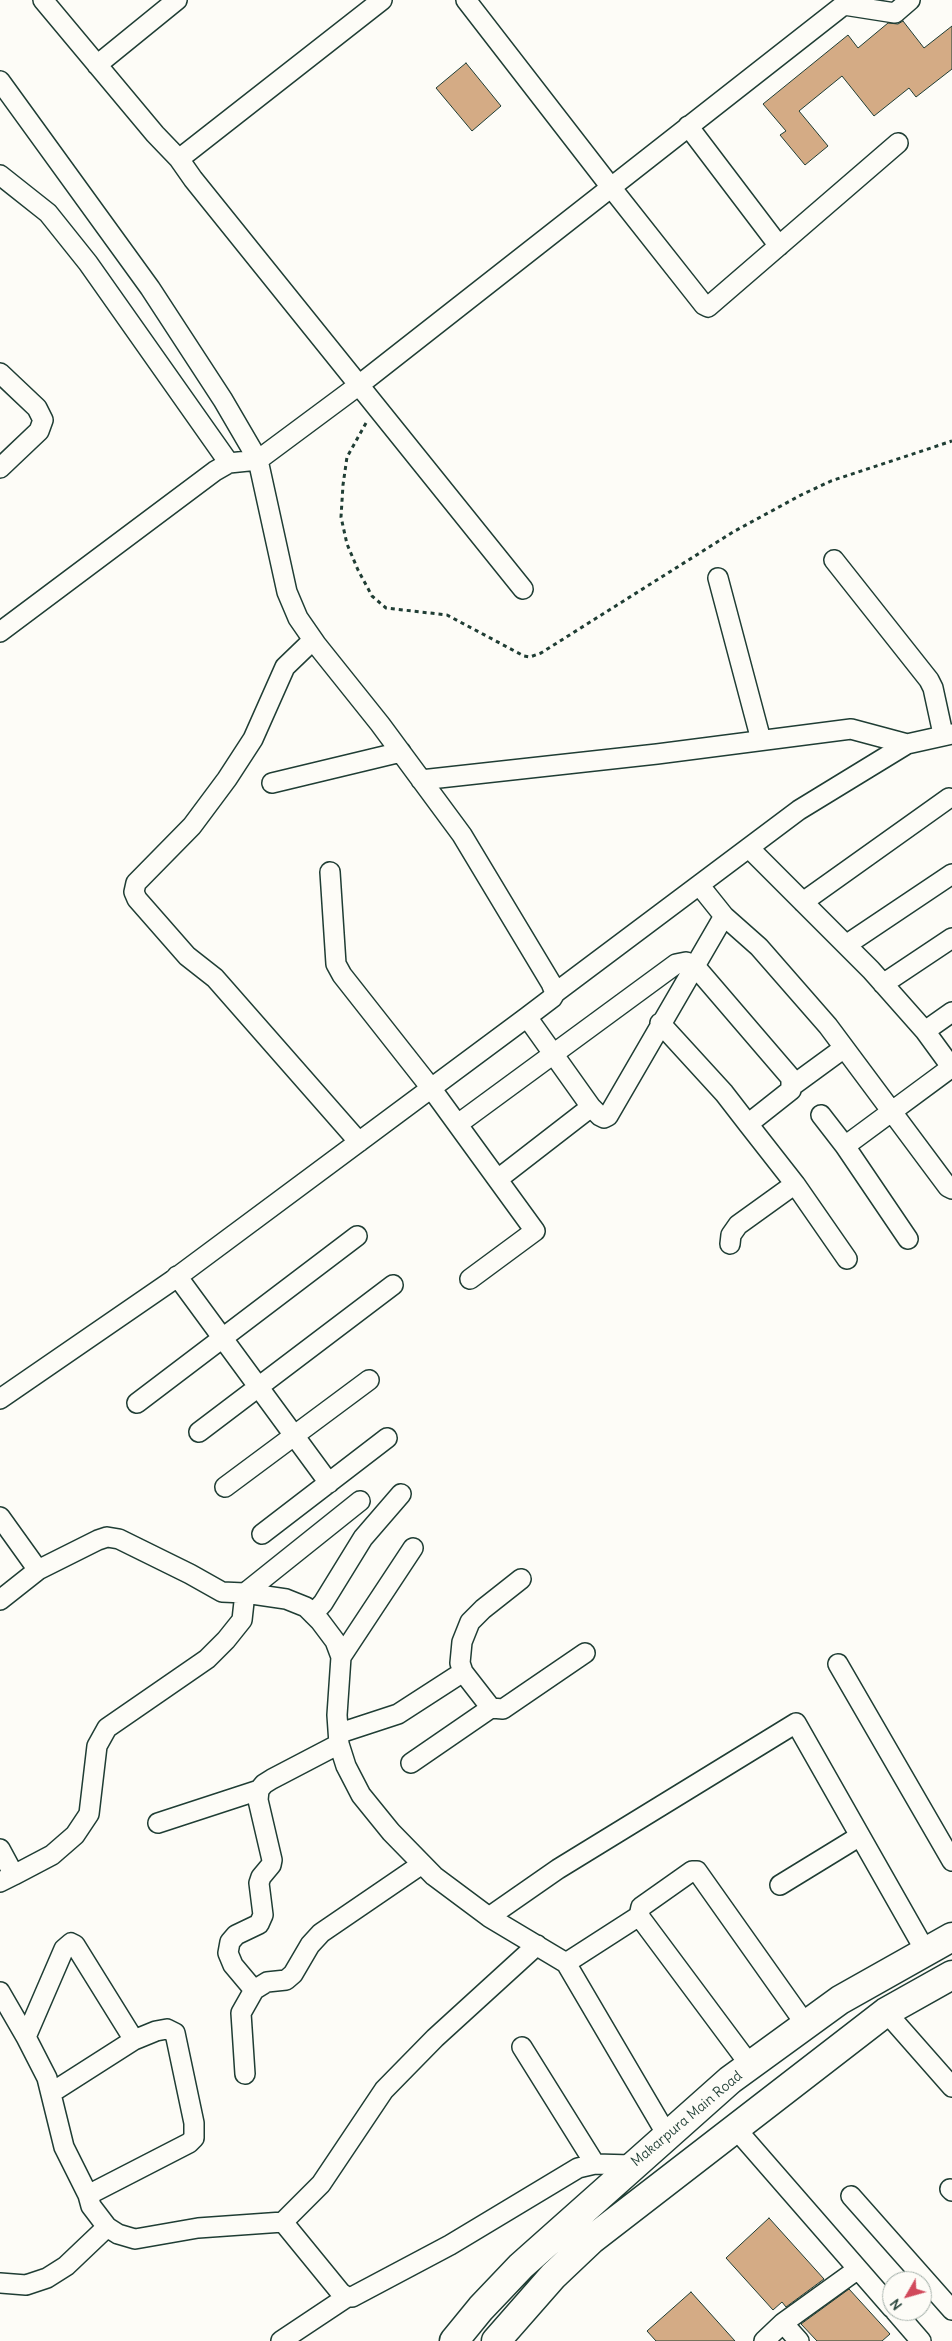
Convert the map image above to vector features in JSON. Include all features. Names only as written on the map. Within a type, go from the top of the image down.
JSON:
[{"type":"highway","name":"Makarpura Main Road","points":[[454,2341],[521,2266],[632,2165],[730,2080],[840,2000],[952,1937]]},
{"type":"highway","points":[[504,2338],[553,2276],[591,2240],[886,2012],[952,1975]]},
{"type":"street","points":[[43,0],[179,159],[193,179],[523,589]]},
{"type":"street","points":[[98,65],[177,0]]},
{"type":"street","points":[[179,159],[382,0]]},
{"type":"street","points":[[466,0],[610,186],[704,305],[708,307],[898,143]]},
{"type":"street","points":[[0,632],[229,463],[258,460],[359,384],[847,2],[895,13],[910,0]]},
{"type":"street","points":[[0,81],[150,288],[223,400],[258,460],[287,592],[298,618],[462,835],[551,983],[555,993]]},
{"type":"street","points":[[688,126],[779,246]]},
{"type":"street","points":[[0,175],[48,213],[82,256],[229,463]]},
{"type":"street","points":[[0,373],[36,408],[43,420],[40,431],[0,468]]},
{"type":"street","points":[[0,1399],[177,1276],[359,1142],[528,1017],[552,998],[555,993],[799,810],[907,744],[948,734],[929,680],[834,560]]},
{"type":"street","points":[[718,578],[761,740]]},
{"type":"street","points":[[313,640],[285,667],[253,738],[227,779],[192,826],[136,883],[134,892],[137,899],[187,956],[215,978],[359,1142]]},
{"type":"street","points":[[421,780],[851,729],[907,744]]},
{"type":"street","points":[[272,783],[401,752]]},
{"type":"street","points":[[803,902],[949,798]]},
{"type":"street","points":[[749,848],[884,984],[925,1031],[952,1067],[845,1146]]},
{"type":"street","points":[[330,872],[336,964],[353,990],[458,1124],[535,1231],[470,1279]]},
{"type":"street","points":[[846,945],[952,874]]},
{"type":"street","points":[[700,886],[724,916],[759,947],[828,1026],[948,1187],[952,1189]]},
{"type":"street","points":[[528,1017],[591,1107],[600,1116],[604,1118],[608,1116],[660,1023],[724,916]]},
{"type":"street","points":[[884,984],[952,938]]},
{"type":"street","points":[[458,1124],[676,964],[686,962],[694,965],[791,1078],[792,1086]]},
{"type":"street","points":[[925,1031],[952,1012]]},
{"type":"street","points":[[660,1023],[724,1093],[795,1184],[848,1259]]},
{"type":"street","points":[[748,1124],[791,1090],[792,1086],[844,1048]]},
{"type":"street","points":[[498,1178],[591,1107]]},
{"type":"street","points":[[820,1115],[845,1146],[908,1239]]},
{"type":"street","points":[[730,1244],[731,1235],[738,1226],[795,1184]]},
{"type":"street","points":[[137,1404],[357,1236]]},
{"type":"street","points":[[177,1276],[329,1483]]},
{"type":"street","points":[[199,1432],[392,1285]]},
{"type":"street","points":[[225,1486],[369,1380]]},
{"type":"street","points":[[262,1534],[387,1438]]},
{"type":"street","points":[[313,1614],[323,1603],[363,1538],[387,1513],[401,1494]]},
{"type":"street","points":[[0,1849],[7,1878],[52,1855],[75,1835],[89,1814],[97,1746],[107,1728],[207,1658],[226,1640],[242,1620],[245,1593],[360,1501]]},
{"type":"street","points":[[0,1517],[38,1570]]},
{"type":"street","points":[[0,1600],[38,1570],[98,1540],[107,1537],[119,1539],[222,1592],[245,1593],[286,1599],[306,1607],[335,1641],[342,1657]]},
{"type":"street","points":[[413,1548],[342,1657],[337,1715],[339,1738],[346,1766],[361,1795],[434,1876],[489,1917],[566,1962],[667,2134]]},
{"type":"street","points":[[491,1708],[463,1672],[460,1663],[462,1642],[470,1622],[521,1579]]},
{"type":"street","points":[[411,1763],[491,1708],[503,1709],[585,1653]]},
{"type":"street","points":[[838,1664],[952,1861]]},
{"type":"street","points":[[158,1823],[259,1790],[264,1784],[339,1738],[398,1714],[463,1672]]},
{"type":"street","points":[[489,1917],[558,1869],[794,1724],[799,1725],[926,1952]]},
{"type":"street","points":[[254,1990],[233,1965],[228,1953],[230,1942],[236,1936],[259,1924],[263,1915],[259,1883],[261,1877],[271,1866],[272,1860],[258,1800],[259,1790]]},
{"type":"street","points":[[780,1885],[860,1836]]},
{"type":"street","points":[[245,2074],[241,2013],[254,1990],[267,1982],[286,1980],[293,1974],[310,1945],[320,1933],[422,1864]]},
{"type":"street","points":[[566,1962],[638,1916],[642,1907],[692,1871],[697,1871],[806,2024]]},
{"type":"street","points":[[638,1916],[750,2065]]},
{"type":"street","points":[[26,2037],[64,1949],[71,1943],[75,1945],[134,2040]]},
{"type":"street","points":[[0,1992],[47,2078],[64,2148],[92,2206],[107,2227],[118,2234],[135,2239],[198,2228],[283,2222],[321,2184],[384,2090],[435,2038],[537,1945]]},
{"type":"street","points":[[886,2012],[952,2087]]},
{"type":"street","points":[[50,2093],[134,2040],[156,2030],[168,2029],[175,2033],[194,2123],[194,2138],[189,2143],[88,2195]]},
{"type":"street","points":[[522,2047],[595,2164]]},
{"type":"street","points":[[736,2129],[882,2297]]},
{"type":"street","points":[[281,2341],[347,2297],[352,2297],[450,2245],[578,2168],[595,2164],[632,2165]]},
{"type":"street","points":[[851,2196],[952,2310]]},
{"type":"street","points":[[283,2222],[341,2293],[347,2297]]},
{"type":"street","points":[[0,2282],[11,2285],[26,2285],[47,2278],[66,2266],[107,2227]]},
{"type":"street","points":[[764,2341],[783,2323],[858,2269]]},
{"type":"street","points":[[904,2321],[921,2341]]},
{"type":"street","points":[[783,2323],[799,2341]]},
{"type":"path","points":[[377,407],[357,436],[347,457],[342,485],[341,517],[347,544],[372,596],[386,608],[447,615],[524,656],[530,657],[550,648],[733,532],[801,495],[830,481],[952,441]]},
{"type":"building","points":[[903,21],[924,48],[952,26],[952,69],[916,97],[909,88],[874,116],[842,76],[799,111],[828,146],[805,165],[780,135],[786,131],[763,104],[848,35],[858,48],[888,23],[898,24]]},
{"type":"building","points":[[466,63],[501,106],[472,131],[436,88]]},
{"type":"building","points":[[769,2218],[824,2279],[786,2307],[782,2302],[773,2310],[726,2258]]},
{"type":"building","points":[[849,2289],[890,2334],[882,2341],[817,2341],[801,2324]]},
{"type":"building","points":[[691,2292],[735,2341],[656,2341],[647,2331]]}]
